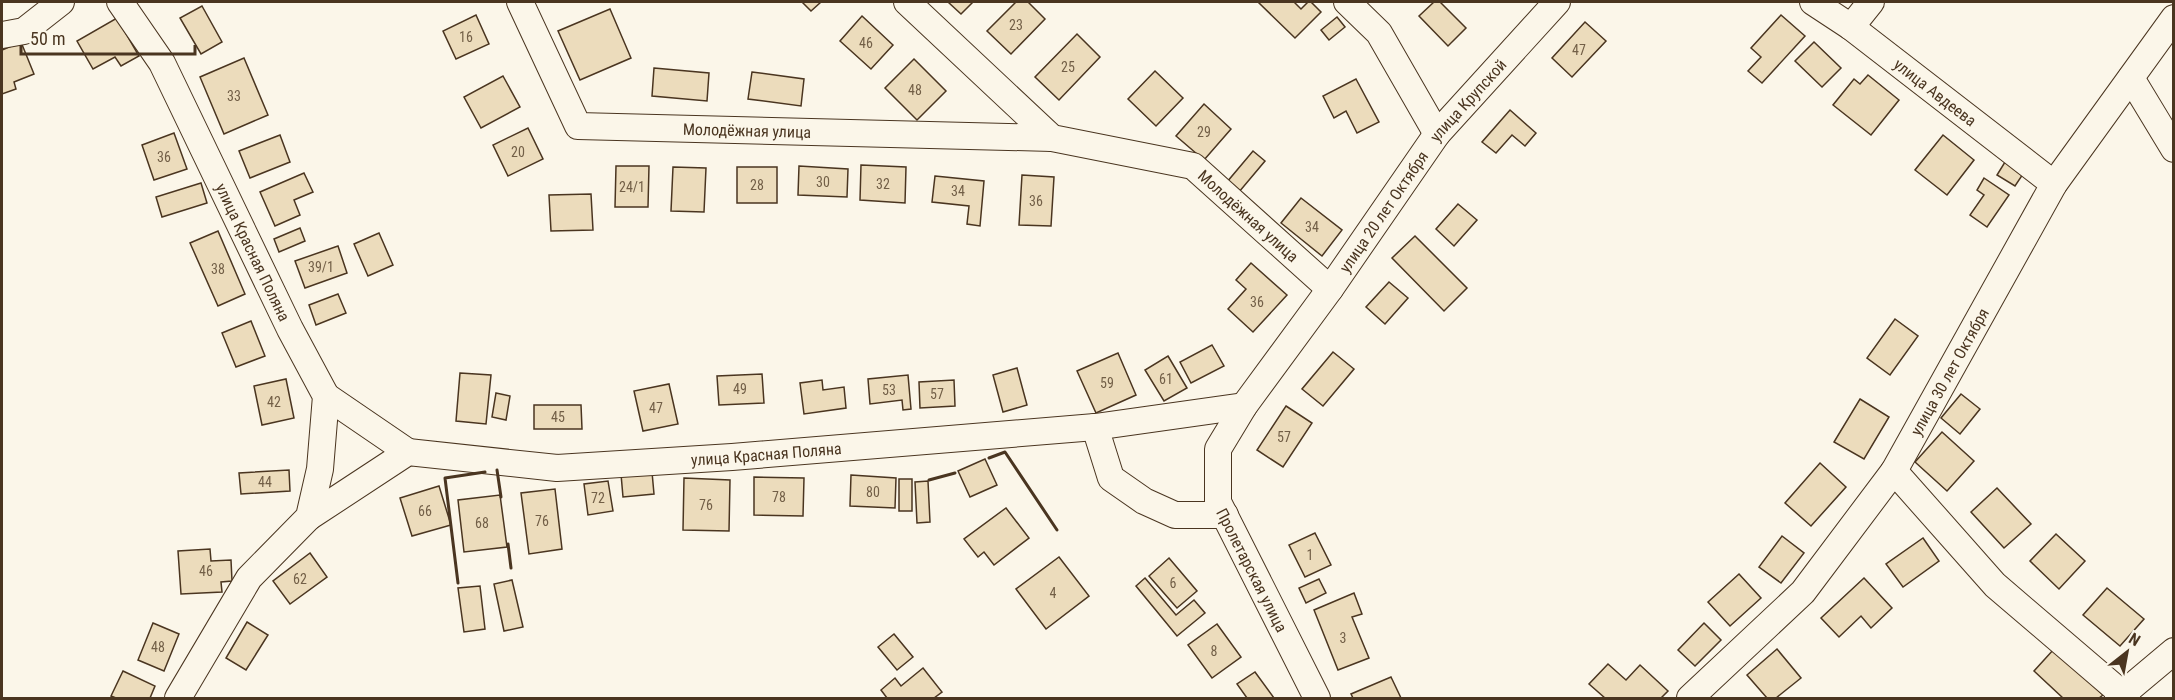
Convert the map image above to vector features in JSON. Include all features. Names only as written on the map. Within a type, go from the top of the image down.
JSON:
[{"type":"street","points":[[2,35],[24,31],[61,2]]},
{"type":"street","name":"улица Красная Поляна","points":[[120,2],[162,63],[290,329],[326,396]]},
{"type":"street","name":"Молодёжная улица","points":[[520,2],[578,126],[1052,138],[1193,165],[1330,289]]},
{"type":"street","points":[[907,2],[1052,138]]},
{"type":"street","name":"улица Крупской","points":[[1347,2],[1379,33],[1437,134],[1557,2]]},
{"type":"street","name":"улица Авдеева","points":[[1813,2],[1851,27],[2054,184]]},
{"type":"street","points":[[1851,27],[1871,2]]},
{"type":"street","name":"улица 30 лет Октября","points":[[1690,699],[1803,592],[1894,471],[2054,184],[2174,18]]},
{"type":"street","points":[[2131,78],[2174,149]]},
{"type":"street","name":"улица 20 лет Октября","points":[[1330,289],[1437,134]]},
{"type":"street","name":"Пролетарская улица","points":[[1317,699],[1218,502],[1218,449],[1244,406],[1330,289]]},
{"type":"street","points":[[178,699],[249,578],[309,517],[408,452],[326,396],[320,469],[309,517]]},
{"type":"street","name":"улица Красная Поляна","points":[[408,452],[557,468],[732,457],[1095,427],[1244,406]]},
{"type":"street","points":[[1095,427],[1111,478],[1144,501],[1175,515],[1225,515]]},
{"type":"street","points":[[1894,471],[1995,585],[2122,697],[2174,651]]},
{"type":"building","points":[[802,2],[821,2],[811,11]]},
{"type":"building","points":[[948,2],[973,2],[961,14]]},
{"type":"building","points":[[1016,2],[1028,2],[1045,19],[1011,54],[987,31]]},
{"type":"building","points":[[1258,2],[1294,2],[1301,9],[1311,2],[1321,12],[1295,38]]},
{"type":"building","points":[[1434,2],[1440,2],[1466,28],[1448,46],[1419,16]]},
{"type":"building","points":[[202,6],[222,42],[201,54],[180,18]]},
{"type":"building","points":[[610,9],[631,58],[580,80],[558,31]]},
{"type":"building","points":[[476,15],[489,44],[456,59],[443,31]]},
{"type":"building","points":[[1781,15],[1805,36],[1762,83],[1748,71],[1761,57],[1751,48]]},
{"type":"building","points":[[862,16],[893,45],[871,69],[840,41]]},
{"type":"building","points":[[1337,17],[1345,27],[1329,40],[1321,30]]},
{"type":"building","points":[[117,18],[139,56],[121,66],[115,57],[93,69],[77,41]]},
{"type":"building","points":[[1585,22],[1606,41],[1572,77],[1552,58]]},
{"type":"building","points":[[1077,34],[1100,57],[1059,100],[1035,77]]},
{"type":"building","points":[[21,42],[34,74],[14,82],[16,89],[2,94],[2,50]]},
{"type":"building","points":[[1814,42],[1841,68],[1822,87],[1795,61]]},
{"type":"building","points":[[244,58],[268,115],[224,134],[200,77]]},
{"type":"building","points":[[914,59],[946,91],[917,120],[885,88]]},
{"type":"building","points":[[654,68],[709,73],[707,101],[652,96]]},
{"type":"building","points":[[1155,71],[1183,98],[1156,126],[1128,99]]},
{"type":"building","points":[[752,72],[804,79],[801,106],[748,99]]},
{"type":"building","points":[[1868,75],[1899,100],[1871,135],[1833,105],[1854,79],[1860,84]]},
{"type":"building","points":[[503,76],[520,107],[481,128],[464,97]]},
{"type":"building","points":[[1356,79],[1379,122],[1357,133],[1346,111],[1334,118],[1323,96]]},
{"type":"building","points":[[1204,104],[1231,129],[1204,160],[1176,136]]},
{"type":"building","points":[[1510,110],[1536,133],[1525,146],[1512,135],[1496,153],[1482,142]]},
{"type":"building","points":[[528,128],[543,159],[508,176],[493,145]]},
{"type":"building","points":[[174,133],[187,169],[154,180],[142,145]]},
{"type":"building","points":[[280,135],[290,162],[250,178],[239,151]]},
{"type":"building","points":[[1943,135],[1974,160],[1947,195],[1915,170]]},
{"type":"building","points":[[1253,151],[1265,161],[1239,192],[1227,182]]},
{"type":"building","points":[[2005,162],[2023,174],[2015,186],[1997,175]]},
{"type":"building","points":[[861,165],[906,167],[905,203],[860,200]]},
{"type":"building","points":[[616,166],[649,166],[648,207],[615,207]]},
{"type":"building","points":[[799,166],[848,169],[847,197],[798,195]]},
{"type":"building","points":[[673,167],[706,168],[704,212],[671,211]]},
{"type":"building","points":[[737,167],[777,167],[777,203],[737,203]]},
{"type":"building","points":[[304,173],[313,192],[294,200],[300,215],[275,226],[260,192]]},
{"type":"building","points":[[1022,175],[1054,177],[1051,226],[1019,225]]},
{"type":"building","points":[[935,176],[984,181],[980,226],[967,224],[969,206],[932,202]]},
{"type":"building","points":[[1984,178],[2009,195],[1987,227],[1970,215],[1984,195],[1977,190]]},
{"type":"building","points":[[201,183],[207,203],[162,217],[156,197]]},
{"type":"building","points":[[591,194],[593,230],[551,231],[549,195]]},
{"type":"building","points":[[1301,198],[1342,230],[1322,256],[1281,223]]},
{"type":"building","points":[[1458,204],[1477,220],[1454,246],[1436,229]]},
{"type":"building","points":[[300,228],[305,241],[279,252],[274,239]]},
{"type":"building","points":[[218,231],[245,294],[218,306],[190,243]]},
{"type":"building","points":[[379,233],[393,265],[368,276],[354,244]]},
{"type":"building","points":[[1415,236],[1467,288],[1444,311],[1392,258]]},
{"type":"building","points":[[338,246],[347,273],[305,288],[295,261]]},
{"type":"building","points":[[1251,263],[1287,295],[1253,332],[1228,309],[1246,289],[1236,280]]},
{"type":"building","points":[[1389,282],[1408,298],[1385,324],[1366,307]]},
{"type":"building","points":[[338,294],[346,313],[316,325],[309,305]]},
{"type":"building","points":[[1895,319],[1918,336],[1890,375],[1867,358]]},
{"type":"building","points":[[251,321],[265,356],[236,367],[222,333]]},
{"type":"building","points":[[1212,345],[1224,366],[1191,383],[1180,362]]},
{"type":"building","points":[[1333,352],[1354,369],[1323,406],[1302,389]]},
{"type":"building","points":[[1118,353],[1136,395],[1096,413],[1077,371]]},
{"type":"building","points":[[1168,356],[1187,388],[1164,401],[1145,370]]},
{"type":"building","points":[[1017,368],[1027,405],[1003,412],[993,375]]},
{"type":"building","points":[[460,373],[491,375],[486,424],[456,421]]},
{"type":"building","points":[[762,374],[764,403],[719,405],[717,376]]},
{"type":"building","points":[[908,375],[911,409],[903,410],[902,400],[870,404],[868,379]]},
{"type":"building","points":[[286,379],[294,418],[262,425],[254,386]]},
{"type":"building","points":[[822,380],[823,390],[844,387],[846,408],[804,414],[800,383]]},
{"type":"building","points":[[954,380],[955,406],[920,408],[919,382]]},
{"type":"building","points":[[669,384],[678,424],[643,431],[634,391]]},
{"type":"building","points":[[496,393],[510,396],[506,420],[492,417]]},
{"type":"building","points":[[1961,394],[1980,409],[1960,434],[1941,418]]},
{"type":"building","points":[[1860,399],[1889,417],[1864,459],[1834,442]]},
{"type":"building","points":[[534,405],[581,405],[582,429],[534,429]]},
{"type":"building","points":[[1286,406],[1312,423],[1283,467],[1257,450]]},
{"type":"building","points":[[1942,432],[1974,461],[1947,491],[1915,462]]},
{"type":"building","points":[[985,459],[997,485],[970,497],[958,471]]},
{"type":"building","points":[[1820,463],[1846,487],[1811,526],[1785,503]]},
{"type":"building","points":[[289,470],[290,491],[241,494],[239,473]]},
{"type":"building","points":[[652,472],[654,494],[623,497],[621,474]]},
{"type":"building","points":[[851,475],[896,478],[895,508],[850,506]]},
{"type":"building","points":[[754,477],[804,478],[803,516],[754,515]]},
{"type":"building","points":[[684,478],[730,480],[729,531],[683,530]]},
{"type":"building","points":[[899,479],[912,479],[912,511],[899,511]]},
{"type":"building","points":[[608,481],[613,511],[588,515],[584,484]]},
{"type":"building","points":[[928,481],[930,522],[917,523],[915,482]]},
{"type":"building","points":[[439,486],[451,525],[412,536],[400,498]]},
{"type":"building","points":[[1997,488],[2031,524],[2004,548],[1971,512]]},
{"type":"building","points":[[555,489],[562,549],[529,554],[521,493]]},
{"type":"building","points":[[500,495],[507,547],[464,552],[458,500]]},
{"type":"building","points":[[1006,508],[1029,538],[994,565],[984,552],[978,557],[964,539]]},
{"type":"building","points":[[1315,533],[1331,565],[1305,577],[1289,545]]},
{"type":"building","points":[[2056,534],[2085,561],[2059,589],[2030,561]]},
{"type":"building","points":[[1782,536],[1804,553],[1781,583],[1759,567]]},
{"type":"building","points":[[1923,538],[1939,561],[1903,587],[1886,564]]},
{"type":"building","points":[[210,549],[211,561],[231,560],[232,581],[221,582],[222,592],[181,594],[178,551]]},
{"type":"building","points":[[310,553],[327,577],[290,604],[273,581]]},
{"type":"building","points":[[1059,557],[1089,596],[1046,629],[1016,589]]},
{"type":"building","points":[[1169,558],[1197,591],[1177,608],[1149,576]]},
{"type":"building","points":[[1739,574],[1761,598],[1730,626],[1708,602]]},
{"type":"building","points":[[1145,578],[1176,615],[1194,600],[1205,613],[1177,636],[1136,586]]},
{"type":"building","points":[[1864,578],[1892,608],[1871,628],[1861,616],[1839,637],[1821,618]]},
{"type":"building","points":[[1319,579],[1326,593],[1306,603],[1299,588]]},
{"type":"building","points":[[512,580],[523,627],[504,631],[494,584]]},
{"type":"building","points":[[480,586],[485,629],[464,632],[458,588]]},
{"type":"building","points":[[2107,588],[2144,619],[2120,646],[2083,615]]},
{"type":"building","points":[[1354,593],[1362,614],[1352,617],[1369,658],[1338,670],[1314,610]]},
{"type":"building","points":[[247,622],[268,635],[246,670],[226,658]]},
{"type":"building","points":[[153,623],[179,634],[164,671],[138,660]]},
{"type":"building","points":[[1704,623],[1721,640],[1695,666],[1678,650]]},
{"type":"building","points":[[1217,624],[1241,657],[1212,678],[1188,645]]},
{"type":"building","points":[[894,634],[913,657],[897,670],[878,647]]},
{"type":"building","points":[[1777,649],[1801,678],[1776,698],[1767,698],[1747,675]]},
{"type":"building","points":[[2054,649],[2103,695],[2099,698],[2063,698],[2034,671]]},
{"type":"building","points":[[1608,664],[1626,680],[1640,665],[1668,691],[1661,698],[1605,698],[1589,684]]},
{"type":"building","points":[[923,668],[942,692],[934,698],[887,698],[881,690],[895,678],[901,686]]},
{"type":"building","points":[[123,671],[155,686],[150,698],[111,696]]},
{"type":"building","points":[[1255,672],[1274,698],[1247,698],[1237,684]]},
{"type":"building","points":[[1391,677],[1401,698],[1353,698],[1351,694]]},
{"type":"wall","points":[[989,458],[1005,452],[1057,530]]},
{"type":"wall","points":[[497,470],[501,497]]},
{"type":"wall","points":[[458,583],[445,478],[485,472]]},
{"type":"wall","points":[[929,480],[955,473]]},
{"type":"wall","points":[[508,544],[511,568]]}]
